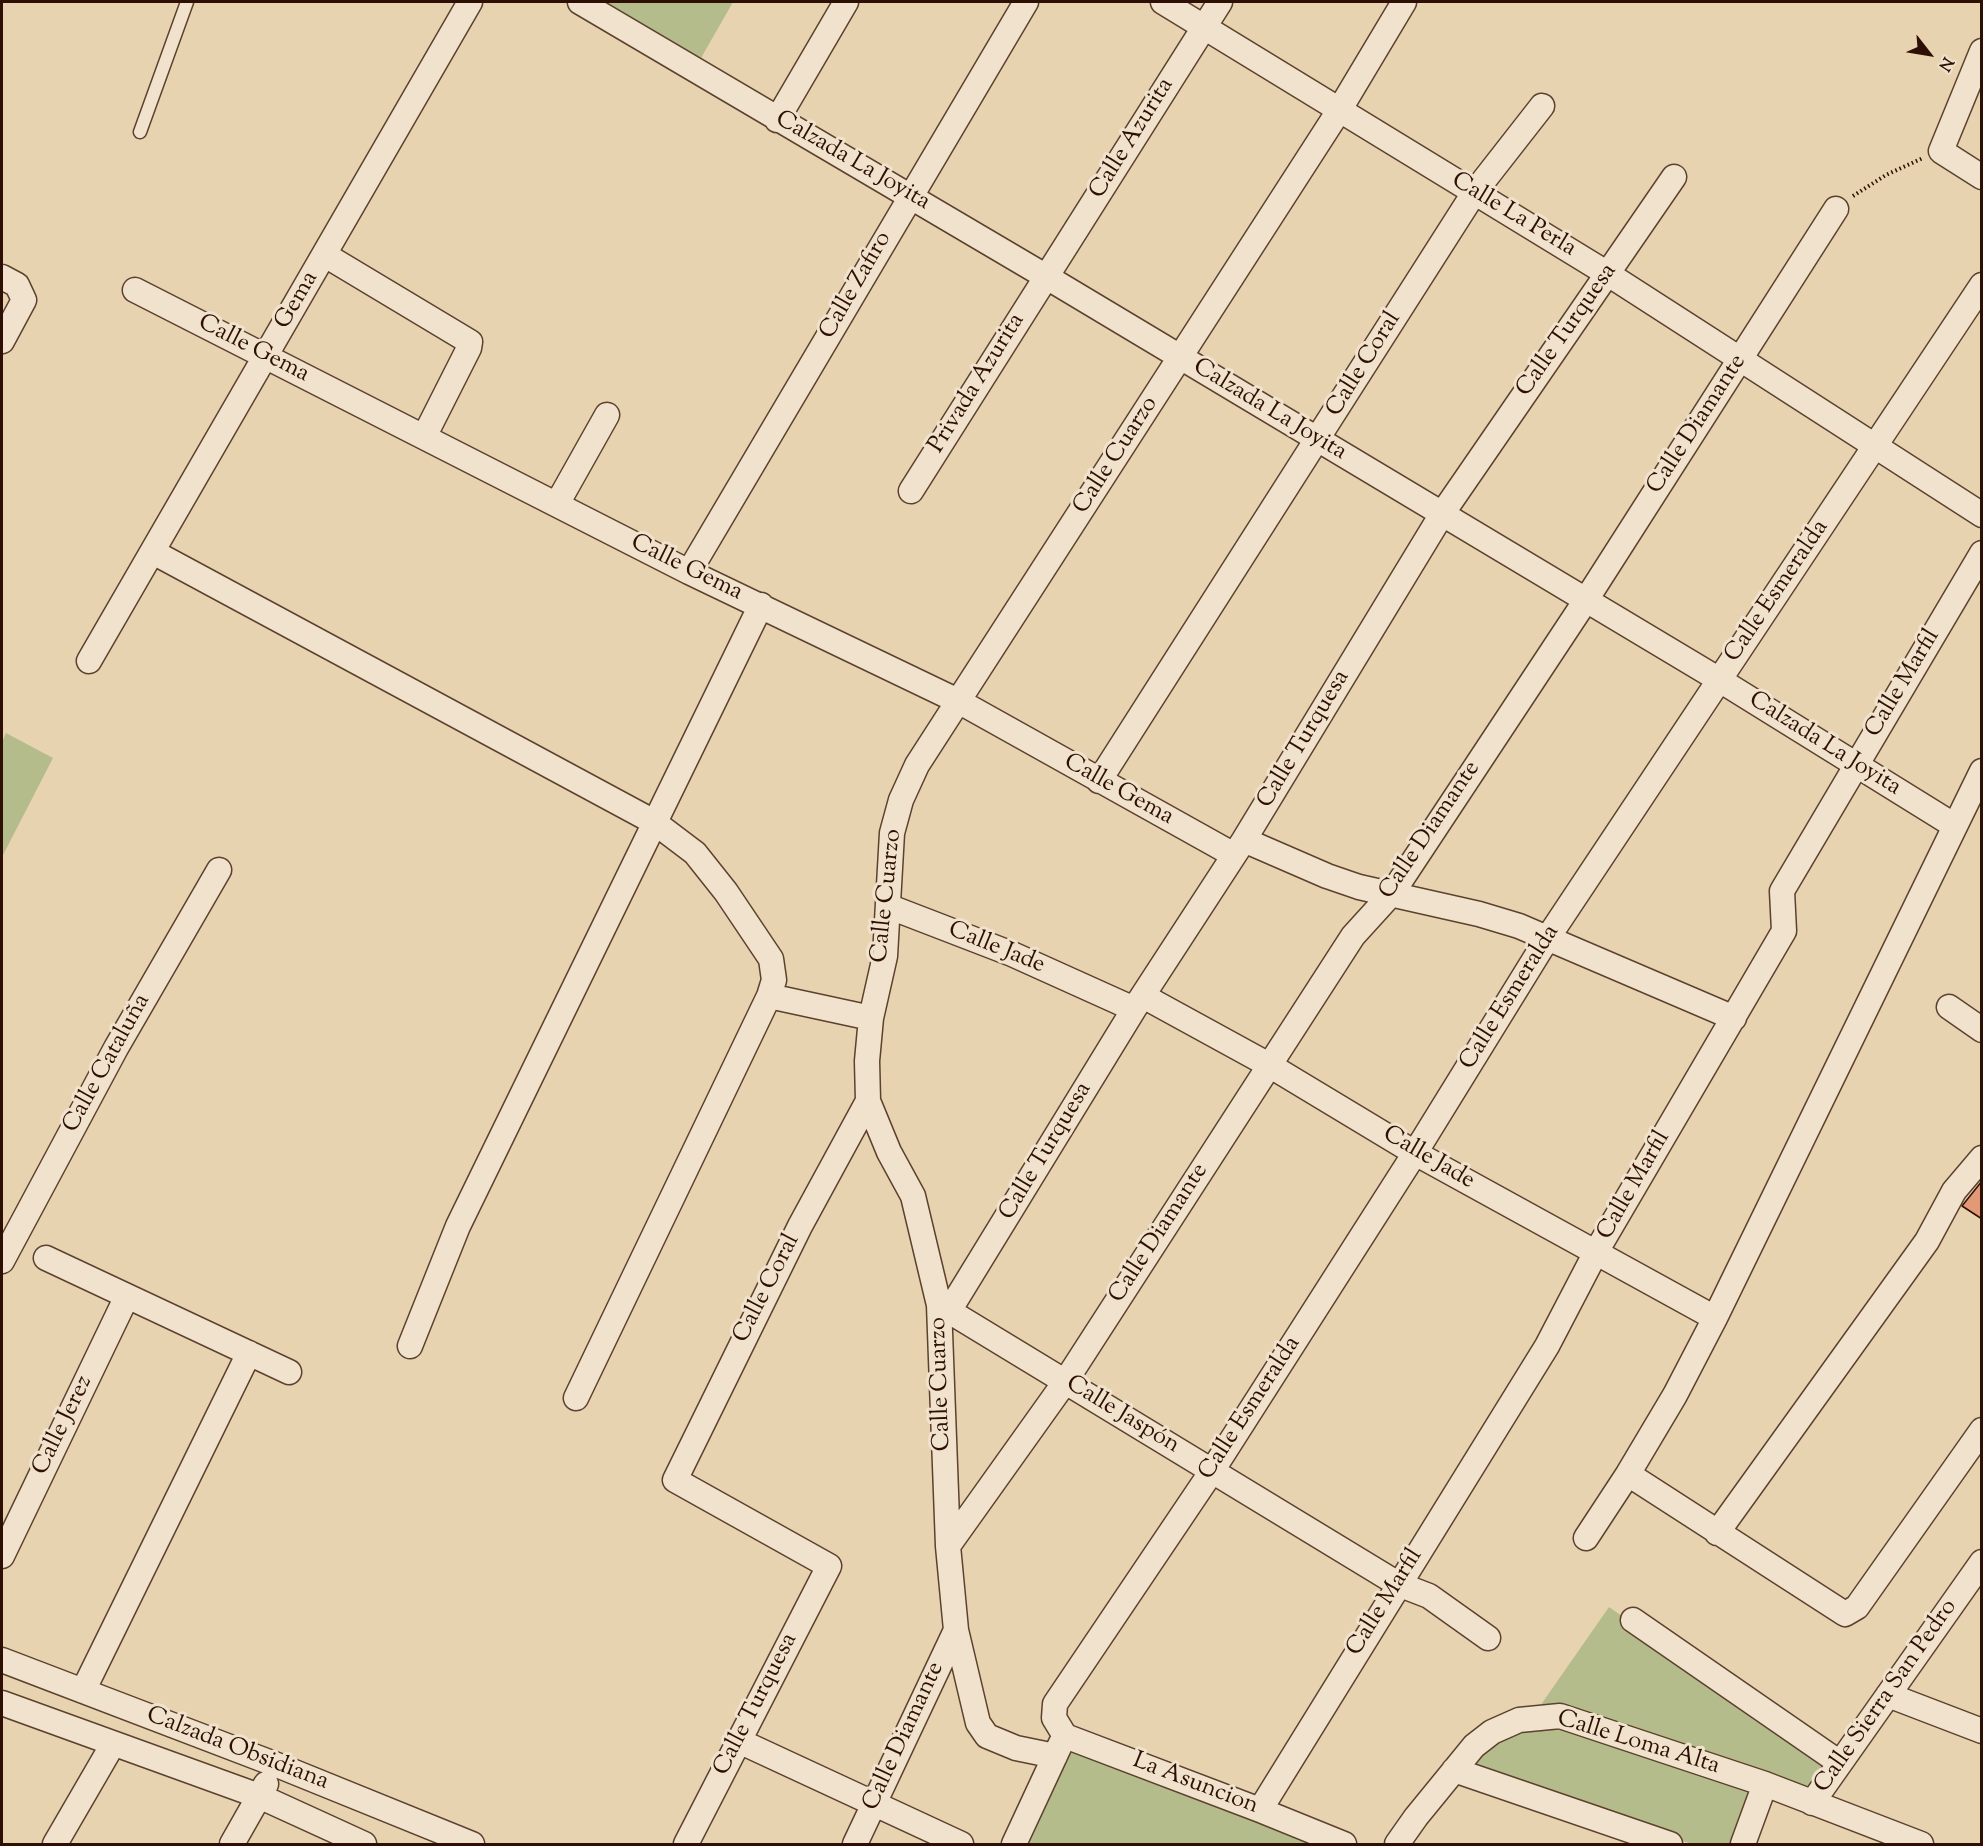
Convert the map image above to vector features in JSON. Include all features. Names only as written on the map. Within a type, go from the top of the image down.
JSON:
[{"type":"street","name":"Gema","points":[[89,661],[470,2]]},
{"type":"street","name":"Calzada La Joyita","points":[[580,2],[1045,276],[1586,600],[1955,826]]},
{"type":"street","points":[[777,120],[846,2]]},
{"type":"street","name":"Calle Zafiro","points":[[689,572],[1026,2]]},
{"type":"street","name":"Calle La Perla","points":[[1163,2],[1608,274],[1982,515]]},
{"type":"street","name":"Calle Azurita","points":[[1045,276],[1220,2]]},
{"type":"street","name":"Calle Cuarzo","points":[[1058,1737],[1016,1748],[987,1736],[978,1723],[956,1630],[948,1546],[944,1308],[913,1196],[889,1152],[868,1101],[867,1061],[871,1018],[885,956],[890,907],[888,873],[892,833],[901,800],[917,765],[960,702],[1340,109],[1404,2]]},
{"type":"street","points":[[1982,51],[1941,151],[1982,177]]},
{"type":"street","name":"Calle Coral","points":[[1099,781],[1474,193],[1542,106]]},
{"type":"street","name":"Calle Turquesa","points":[[944,1308],[1239,847],[1442,514],[1674,177]]},
{"type":"street","name":"Calle Diamante","points":[[948,1546],[1065,1382],[1353,936],[1393,892],[1586,600],[1836,209]]},
{"type":"street","points":[[324,255],[470,342],[424,436]]},
{"type":"street","name":"Privada Azurita","points":[[911,491],[1045,276]]},
{"type":"street","points":[[2,277],[17,285],[24,300],[2,341]]},
{"type":"street","name":"Calle Esmeralda","points":[[1014,1845],[1058,1737],[1055,1704],[1212,1471],[1415,1153],[1548,939],[1982,285]]},
{"type":"street","name":"Calle Gema","points":[[135,290],[689,572],[761,604],[960,702],[1099,781],[1239,847],[1359,887],[1393,892],[1479,914],[1548,939],[1734,1018]]},
{"type":"street","points":[[557,504],[607,415]]},
{"type":"street","points":[[153,552],[654,822],[695,853],[726,892],[771,959],[774,980],[770,996],[576,1398]]},
{"type":"street","name":"Calle Marfil","points":[[1260,1810],[1547,1346],[1596,1252],[1784,931],[1782,891],[1982,553]]},
{"type":"street","points":[[410,1346],[458,1226],[761,604]]},
{"type":"street","points":[[1586,1538],[1676,1395],[1982,771]]},
{"type":"street","name":"Calle Cataluña","points":[[2,1261],[116,1047],[219,870]]},
{"type":"street","name":"Calle Jade","points":[[890,907],[1139,1003],[1269,1065],[1415,1153],[1715,1318]]},
{"type":"street","points":[[770,996],[871,1018]]},
{"type":"street","points":[[1949,1007],[1982,1030]]},
{"type":"street","name":"Calle Coral","points":[[829,1566],[675,1480],[752,1320],[868,1101]]},
{"type":"street","points":[[1717,1533],[1927,1241],[1954,1191],[1982,1158]]},
{"type":"street","points":[[46,1258],[289,1372]]},
{"type":"street","name":"Calle Jerez","points":[[2,1556],[127,1296]]},
{"type":"street","name":"Calle Jaspón","points":[[944,1308],[1398,1584],[1429,1596],[1488,1638]]},
{"type":"street","points":[[83,1691],[249,1353]]},
{"type":"street","points":[[1628,1474],[1845,1614],[1851,1613],[1982,1430]]},
{"type":"street","name":"Calle Sierra San Pedro","points":[[1812,1803],[1982,1563]]},
{"type":"street","name":"Calle Turquesa","points":[[686,1845],[829,1566]]},
{"type":"street","points":[[1633,1620],[1840,1762]]},
{"type":"street","name":"Calle Diamante","points":[[855,1845],[956,1630]]},
{"type":"street","name":"Calzada Obsidiana","points":[[2,1660],[277,1765],[472,1845]]},
{"type":"street","points":[[1888,1695],[1982,1731]]},
{"type":"street","name":"Calzada Obsidiana","points":[[2,1703],[259,1796],[364,1845]]},
{"type":"street","name":"Calle Loma Alta","points":[[1397,1845],[1474,1746],[1492,1732],[1519,1720],[1560,1716],[1765,1785],[1812,1803],[1889,1839],[1921,1845]]},
{"type":"street","name":"La Asuncion","points":[[1058,1737],[1260,1810],[1344,1845]]},
{"type":"street","points":[[739,1741],[961,1845]]},
{"type":"street","points":[[55,1845],[113,1744]]},
{"type":"street","points":[[232,1845],[277,1765]]},
{"type":"street","points":[[1454,1770],[1670,1845]]},
{"type":"street","points":[[1743,1845],[1765,1785]]},
{"type":"lane","points":[[140,132],[187,2]]},
{"type":"path","points":[[1836,209],[1886,175],[1941,151]]},
{"type":"green space","points":[[601,2],[733,2],[701,58]]},
{"type":"green space","points":[[6,733],[53,758],[2,857],[2,742]]},
{"type":"green space","points":[[1609,1607],[1831,1762],[1810,1797],[1540,1706]]},
{"type":"green space","points":[[1559,1721],[1759,1788],[1737,1844],[1692,1844],[1464,1768],[1522,1725]]},
{"type":"green space","points":[[1067,1745],[1319,1844],[1029,1844]]},
{"type":"building","points":[[1982,1181],[1982,1219],[1962,1206]]}]
